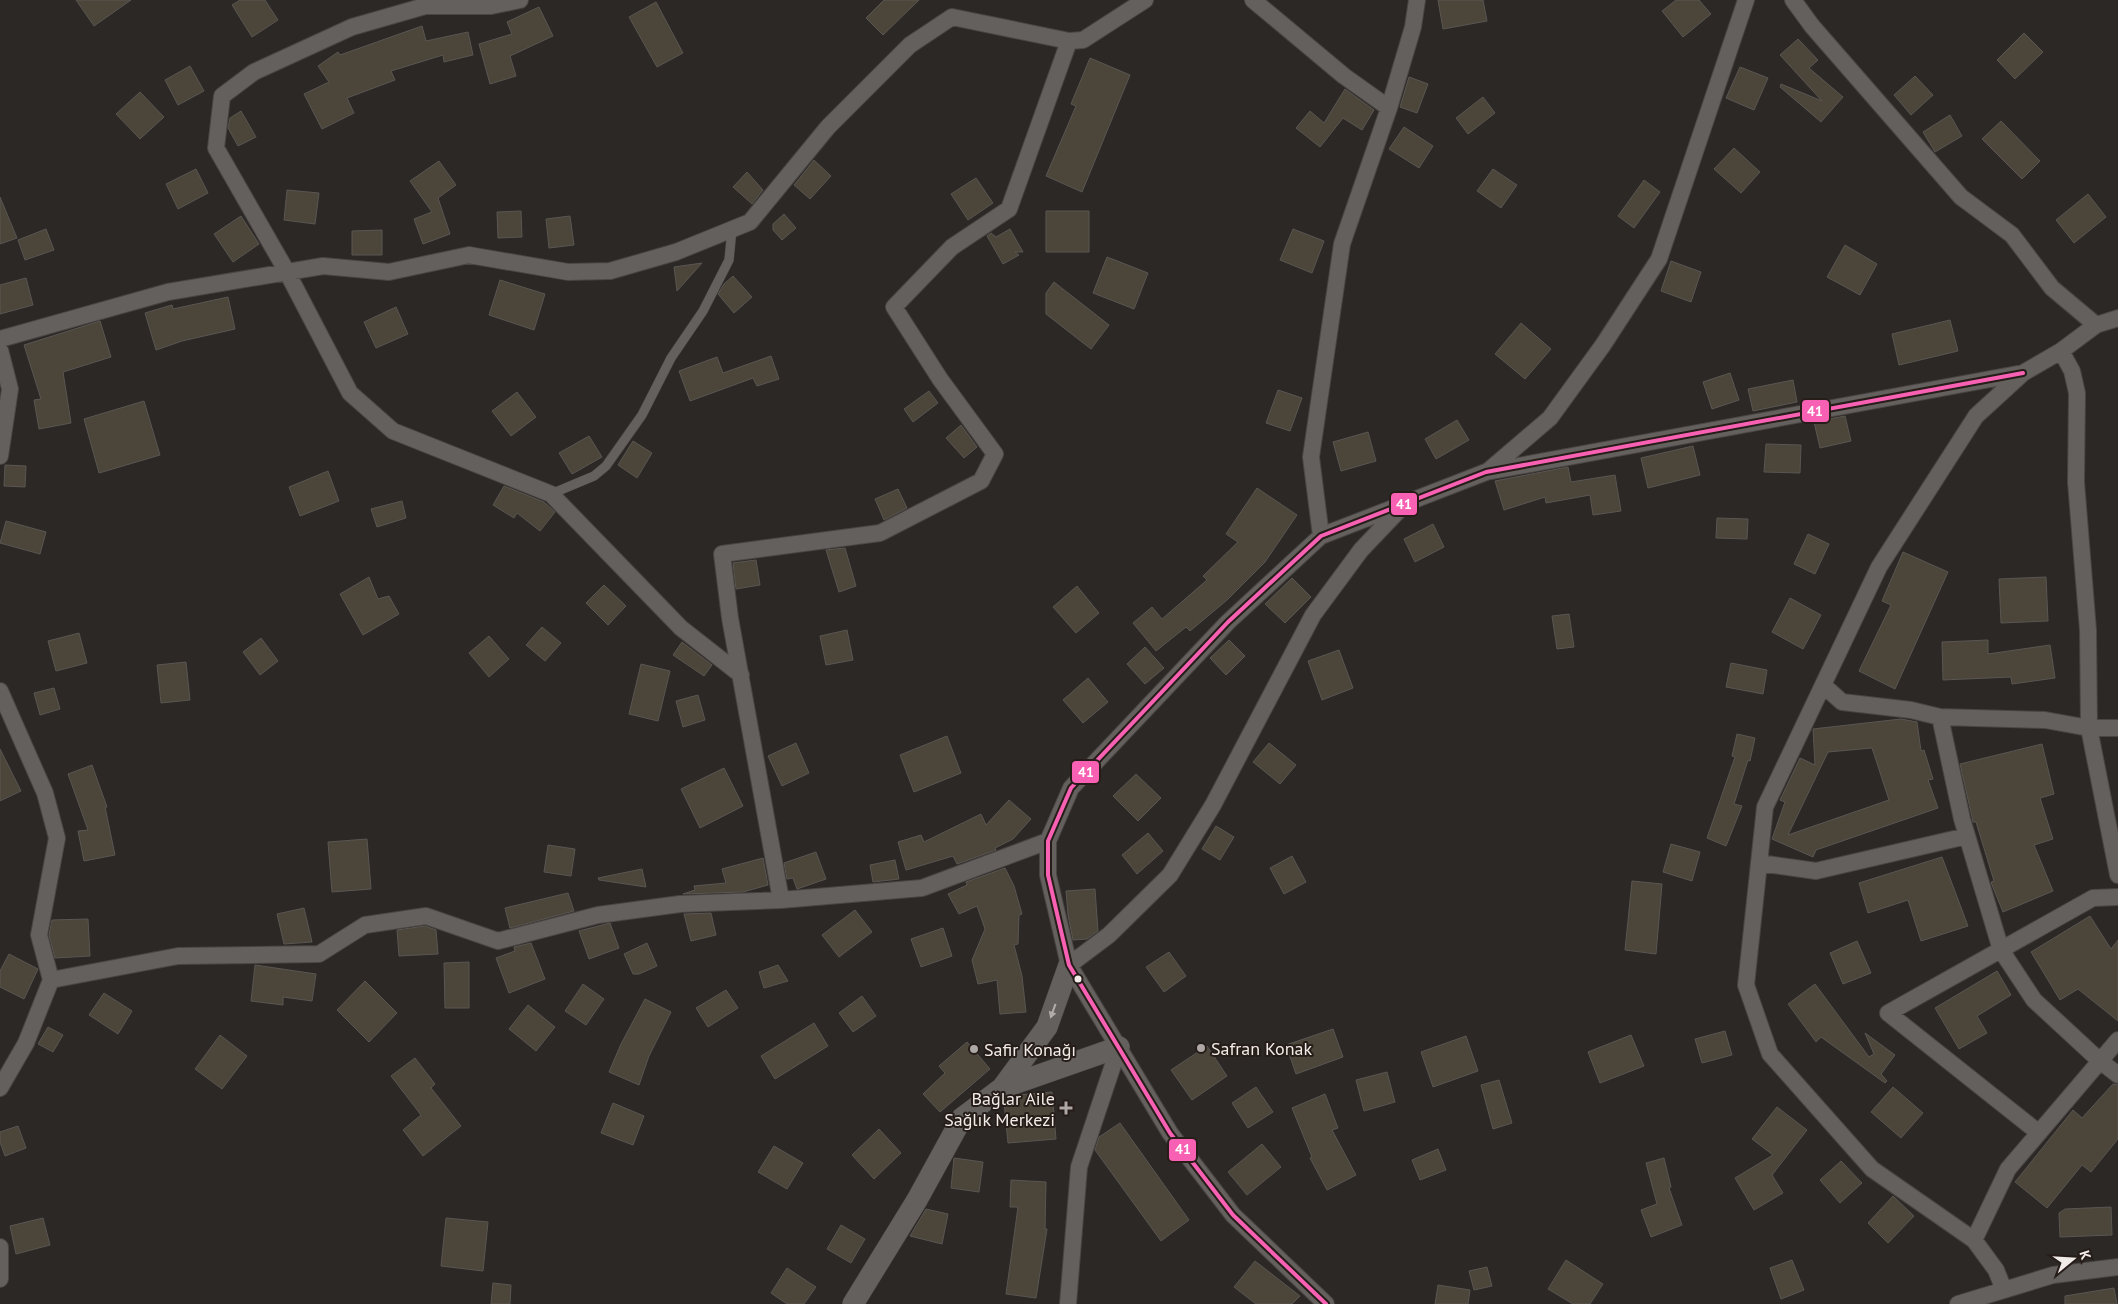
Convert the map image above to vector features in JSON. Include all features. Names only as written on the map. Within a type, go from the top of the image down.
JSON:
[{"type":"street","points":[[520,0],[491,6],[425,6],[352,27],[254,72],[222,96],[216,148],[287,272],[350,393],[393,431],[551,494],[681,628],[741,675]]},
{"type":"street","points":[[0,339],[168,292],[323,266],[389,272],[469,255],[568,272],[610,271],[676,252],[750,222],[828,127],[910,44],[952,17],[1069,41],[1084,40],[1145,0]]},
{"type":"street","points":[[1253,0],[1344,76],[1389,108]]},
{"type":"street","points":[[1321,536],[1311,457],[1342,244],[1389,108],[1414,27],[1417,0]]},
{"type":"street","points":[[1486,472],[1550,418],[1603,345],[1659,260],[1746,0]]},
{"type":"street","points":[[1793,0],[1812,26],[1961,197],[2012,235],[2052,288],[2096,325]]},
{"type":"street","points":[[781,900],[741,675],[722,554],[880,533],[981,481],[996,454],[940,379],[894,307],[952,247],[1009,209],[1069,41]]},
{"type":"street","points":[[2004,1290],[1996,1270],[1974,1240],[1872,1169],[1770,1054],[1746,985],[1765,807],[1879,567],[1970,424],[1976,416],[2023,372],[2061,351],[2096,325],[2118,318]]},
{"type":"street","points":[[0,350],[10,389],[0,456]]},
{"type":"street","points":[[2061,351],[2072,371],[2077,393],[2076,482],[2088,630],[2089,728],[2118,875]]},
{"type":"street","points":[[1326,1304],[1233,1215],[1170,1133],[1069,965],[1048,875],[1048,841],[1071,788],[1228,622],[1321,536],[1486,472],[2023,372]]},
{"type":"street","points":[[853,1304],[917,1200],[962,1118],[1002,1088],[1047,1027],[1069,965],[1109,935],[1170,875],[1213,805],[1313,615],[1361,550],[1405,504]]},
{"type":"street","points":[[1823,685],[1842,702],[1911,710],[1940,717],[2045,720],[2089,728],[2118,728]]},
{"type":"street","points":[[0,691],[45,793],[57,838],[39,935],[51,980],[26,1043],[0,1088]]},
{"type":"street","points":[[1940,717],[1967,836],[2001,950],[2034,1000],[2100,1061],[2118,1074]]},
{"type":"street","points":[[1759,863],[1816,871],[1967,836]]},
{"type":"street","points":[[51,980],[178,956],[320,954],[365,926],[426,916],[498,941],[598,915],[680,904],[781,900],[922,888],[1048,841]]},
{"type":"street","points":[[2039,1133],[1888,1013],[2092,898],[2118,897]]},
{"type":"street","points":[[1974,1240],[2008,1169],[2118,1040]]},
{"type":"street","points":[[1002,1088],[1118,1047]]},
{"type":"street","points":[[1068,1304],[1078,1167],[1118,1047]]},
{"type":"street","points":[[0,1246],[0,1279]]},
{"type":"street","points":[[1958,1304],[2053,1274],[2118,1267]]},
{"type":"lane","points":[[551,494],[594,476],[606,466],[642,415],[671,358],[703,312],[729,260],[732,229]]},
{"type":"building","points":[[76,0],[131,0],[94,26]]},
{"type":"building","points":[[240,0],[265,0],[278,20],[252,37],[232,5]]},
{"type":"building","points":[[884,0],[919,0],[883,35],[866,18]]},
{"type":"building","points":[[1438,0],[1483,0],[1487,21],[1443,29]]},
{"type":"building","points":[[1676,0],[1699,0],[1711,14],[1683,37],[1662,11]]},
{"type":"building","points":[[656,2],[683,53],[657,67],[629,17]]},
{"type":"building","points":[[539,7],[553,36],[510,56],[516,76],[490,84],[479,44],[512,34],[507,22]]},
{"type":"building","points":[[422,26],[426,41],[468,32],[473,55],[444,62],[443,55],[391,71],[395,80],[347,98],[354,113],[322,129],[304,94],[329,82],[318,66],[338,52],[340,55]]},
{"type":"building","points":[[2024,33],[2043,52],[2015,79],[1997,60]]},
{"type":"building","points":[[1798,39],[1818,60],[1809,68],[1843,97],[1821,122],[1780,87],[1781,84],[1822,101],[1780,55]]},
{"type":"building","points":[[1090,58],[1130,75],[1082,192],[1046,176],[1076,106],[1071,104]]},
{"type":"building","points":[[190,66],[204,91],[178,105],[165,80]]},
{"type":"building","points":[[1740,67],[1768,78],[1754,110],[1726,98]]},
{"type":"building","points":[[1915,76],[1933,95],[1911,115],[1894,95]]},
{"type":"building","points":[[1409,77],[1428,84],[1417,113],[1400,107]]},
{"type":"building","points":[[1345,89],[1374,110],[1362,130],[1343,118],[1320,147],[1296,128],[1310,111],[1324,123]]},
{"type":"building","points":[[140,92],[164,117],[140,139],[116,114]]},
{"type":"building","points":[[1483,97],[1495,113],[1468,134],[1456,118]]},
{"type":"building","points":[[241,111],[256,137],[238,146],[228,128],[230,118]]},
{"type":"building","points":[[1950,115],[1962,136],[1935,152],[1923,132]]},
{"type":"building","points":[[2001,121],[2040,161],[2022,179],[1982,139]]},
{"type":"building","points":[[1404,127],[1433,146],[1419,168],[1389,149]]},
{"type":"building","points":[[1734,148],[1760,172],[1741,193],[1714,169]]},
{"type":"building","points":[[814,160],[831,176],[810,199],[794,185]]},
{"type":"building","points":[[439,161],[456,185],[438,198],[450,234],[423,244],[414,219],[432,212],[410,181]]},
{"type":"building","points":[[196,169],[208,193],[178,209],[166,184]]},
{"type":"building","points":[[1493,169],[1517,185],[1501,208],[1477,191]]},
{"type":"building","points":[[747,172],[763,190],[752,204],[733,187]]},
{"type":"building","points":[[976,178],[993,203],[968,220],[951,194]]},
{"type":"building","points":[[1644,180],[1660,192],[1634,228],[1618,216]]},
{"type":"building","points":[[287,190],[319,193],[315,224],[284,220]]},
{"type":"building","points":[[2088,194],[2106,217],[2074,243],[2056,220]]},
{"type":"building","points":[[0,197],[17,238],[0,244]]},
{"type":"building","points":[[521,211],[522,237],[498,238],[497,212]]},
{"type":"building","points":[[1046,211],[1089,211],[1089,252],[1046,252]]},
{"type":"building","points":[[784,214],[796,228],[782,240],[773,230],[773,224]]},
{"type":"building","points":[[241,216],[259,244],[233,262],[214,234]]},
{"type":"building","points":[[570,216],[574,245],[549,248],[546,219]]},
{"type":"building","points":[[46,229],[54,250],[25,260],[18,240]]},
{"type":"building","points":[[1010,229],[1023,252],[1015,252],[1019,255],[1003,264],[987,236],[991,233],[996,237]]},
{"type":"building","points":[[1293,229],[1324,241],[1312,273],[1280,260]]},
{"type":"building","points":[[382,230],[382,255],[352,255],[352,231]]},
{"type":"building","points":[[1845,245],[1877,264],[1860,295],[1827,277]]},
{"type":"building","points":[[1107,257],[1148,273],[1134,309],[1093,293]]},
{"type":"building","points":[[1671,261],[1701,272],[1691,302],[1661,291]]},
{"type":"building","points":[[702,263],[677,291],[674,267]]},
{"type":"building","points":[[733,276],[752,297],[734,313],[718,294],[724,284]]},
{"type":"building","points":[[26,278],[33,305],[0,314],[0,285]]},
{"type":"building","points":[[500,280],[545,294],[534,330],[489,315]]},
{"type":"building","points":[[1054,282],[1109,325],[1091,349],[1046,314],[1046,293]]},
{"type":"building","points":[[228,297],[235,329],[182,341],[156,350],[145,313],[172,305],[173,309]]},
{"type":"building","points":[[396,307],[408,334],[376,348],[364,322]]},
{"type":"building","points":[[1950,320],[1958,351],[1899,365],[1892,334]]},
{"type":"building","points":[[100,321],[111,357],[63,372],[71,423],[39,429],[34,400],[41,399],[24,345]]},
{"type":"building","points":[[1521,323],[1551,349],[1525,379],[1495,354]]},
{"type":"building","points":[[771,356],[779,379],[757,386],[753,378],[690,401],[679,371],[717,357],[723,373]]},
{"type":"building","points":[[1730,373],[1739,400],[1712,409],[1703,382]]},
{"type":"building","points":[[1793,380],[1797,402],[1753,411],[1748,389]]},
{"type":"building","points":[[1278,390],[1302,398],[1290,431],[1266,423]]},
{"type":"building","points":[[929,391],[938,403],[913,422],[904,409]]},
{"type":"building","points":[[517,392],[536,417],[511,436],[492,411]]},
{"type":"building","points":[[144,401],[160,455],[99,473],[84,419]]},
{"type":"building","points":[[1845,416],[1851,441],[1820,448],[1814,422]]},
{"type":"building","points":[[1457,420],[1469,440],[1436,459],[1425,439]]},
{"type":"building","points":[[961,425],[977,447],[964,458],[946,438]]},
{"type":"building","points":[[1368,432],[1376,461],[1341,471],[1333,442]]},
{"type":"building","points":[[589,436],[602,457],[572,474],[559,453]]},
{"type":"building","points":[[633,441],[652,453],[637,478],[618,465]]},
{"type":"building","points":[[1766,444],[1801,445],[1800,473],[1764,472]]},
{"type":"building","points":[[1693,446],[1700,475],[1648,488],[1641,458]]},
{"type":"building","points":[[5,465],[26,466],[25,487],[4,486]]},
{"type":"building","points":[[1568,467],[1571,482],[1615,475],[1621,511],[1593,515],[1590,495],[1546,503],[1545,497],[1504,510],[1495,481]]},
{"type":"building","points":[[328,471],[339,501],[300,516],[289,487]]},
{"type":"building","points":[[504,486],[544,502],[555,512],[540,531],[517,513],[514,518],[493,505]]},
{"type":"building","points":[[1257,488],[1297,515],[1265,562],[1227,600],[1190,631],[1186,627],[1156,651],[1133,623],[1152,607],[1162,619],[1207,580],[1203,576],[1238,542],[1226,534]]},
{"type":"building","points":[[898,489],[907,508],[884,520],[875,499]]},
{"type":"building","points":[[402,501],[406,518],[377,527],[371,509]]},
{"type":"building","points":[[1717,518],[1748,519],[1747,539],[1716,538]]},
{"type":"building","points":[[6,521],[46,532],[40,554],[0,543]]},
{"type":"building","points":[[1433,524],[1444,547],[1415,562],[1404,539]]},
{"type":"building","points":[[1808,534],[1829,544],[1815,574],[1794,564]]},
{"type":"building","points":[[845,548],[856,586],[839,592],[826,550]]},
{"type":"building","points":[[1903,552],[1948,572],[1895,689],[1859,671],[1891,605],[1882,601]]},
{"type":"building","points":[[756,560],[760,585],[736,589],[733,563]]},
{"type":"building","points":[[369,577],[378,599],[389,596],[399,614],[363,635],[340,594]]},
{"type":"building","points":[[2046,577],[2048,621],[2001,623],[1999,579]]},
{"type":"building","points":[[1292,578],[1311,597],[1285,623],[1265,604]]},
{"type":"building","points":[[604,585],[626,606],[608,625],[586,603]]},
{"type":"building","points":[[1077,586],[1099,613],[1076,633],[1053,607]]},
{"type":"building","points":[[1790,598],[1821,615],[1803,649],[1772,632]]},
{"type":"building","points":[[1569,614],[1574,647],[1557,649],[1552,616]]},
{"type":"building","points":[[542,627],[561,643],[545,661],[526,645]]},
{"type":"building","points":[[847,630],[853,660],[826,665],[820,636]]},
{"type":"building","points":[[79,633],[87,663],[56,671],[48,641]]},
{"type":"building","points":[[489,636],[509,659],[489,677],[469,653]]},
{"type":"building","points":[[261,638],[278,661],[260,675],[243,652]]},
{"type":"building","points":[[1229,640],[1245,656],[1226,675],[1210,658]]},
{"type":"building","points":[[1988,640],[1988,654],[2050,645],[2055,678],[2012,684],[2011,677],[1943,680],[1942,642]]},
{"type":"building","points":[[682,642],[712,665],[704,676],[673,655]]},
{"type":"building","points":[[1145,647],[1164,668],[1145,684],[1127,664]]},
{"type":"building","points":[[1339,650],[1353,688],[1322,700],[1308,661]]},
{"type":"building","points":[[186,662],[190,700],[161,703],[157,665]]},
{"type":"building","points":[[1731,663],[1767,670],[1763,694],[1726,687]]},
{"type":"building","points":[[641,664],[670,671],[658,721],[629,714]]},
{"type":"building","points":[[1088,678],[1108,702],[1083,723],[1063,700]]},
{"type":"building","points":[[54,688],[60,709],[40,715],[34,693]]},
{"type":"building","points":[[698,695],[705,720],[683,727],[676,701]]},
{"type":"building","points":[[1901,719],[1917,722],[1921,751],[1924,750],[1933,779],[1928,780],[1938,808],[1816,850],[1813,857],[1772,839],[1785,802],[1780,800],[1800,758],[1815,765],[1813,729]],"holes":[[[1872,748],[1889,800],[1788,835],[1828,752]]]},
{"type":"building","points":[[1737,734],[1755,738],[1750,761],[1748,760],[1734,804],[1742,806],[1726,846],[1707,838],[1735,757],[1732,756]]},
{"type":"building","points":[[947,736],[961,773],[914,792],[900,755]]},
{"type":"building","points":[[796,743],[809,773],[782,786],[768,756]]},
{"type":"building","points":[[1269,743],[1296,765],[1280,784],[1253,762]]},
{"type":"building","points":[[2042,744],[2054,794],[2040,798],[2053,839],[2034,845],[2053,891],[2003,912],[1991,882],[1994,881],[1976,822],[1973,822],[1960,764]]},
{"type":"building","points":[[0,749],[21,791],[0,801]]},
{"type":"building","points":[[92,765],[107,807],[105,807],[115,855],[84,861],[78,831],[88,830],[68,774]]},
{"type":"building","points":[[724,768],[743,806],[700,828],[681,789]]},
{"type":"building","points":[[1136,774],[1161,798],[1138,821],[1113,796]]},
{"type":"building","points":[[1009,800],[1031,819],[1013,839],[995,848],[996,850],[957,864],[953,856],[906,870],[898,842],[921,835],[924,842],[981,814],[986,825]]},
{"type":"building","points":[[1216,826],[1234,837],[1220,860],[1202,849]]},
{"type":"building","points":[[1148,833],[1163,851],[1137,874],[1122,855]]},
{"type":"building","points":[[367,839],[371,889],[332,892],[328,842]]},
{"type":"building","points":[[1671,844],[1700,852],[1692,881],[1663,872]]},
{"type":"building","points":[[548,845],[575,849],[571,876],[544,872]]},
{"type":"building","points":[[816,852],[826,879],[797,889],[793,878],[787,879],[784,863]]},
{"type":"building","points":[[1292,856],[1306,882],[1284,894],[1270,868]]},
{"type":"building","points":[[1942,857],[1968,926],[1921,941],[1908,900],[1868,913],[1859,883]]},
{"type":"building","points":[[763,858],[768,885],[743,892],[683,894],[695,890],[694,886],[726,883],[722,869]]},
{"type":"building","points":[[895,860],[899,879],[873,882],[870,865]]},
{"type":"building","points":[[1005,868],[1014,886],[1022,914],[1019,915],[1018,944],[1014,945],[1022,976],[1026,1012],[1000,1014],[997,980],[978,984],[972,960],[985,929],[977,906],[959,914],[948,894],[967,885],[966,882]]},
{"type":"building","points":[[642,869],[646,887],[599,880],[598,878]]},
{"type":"building","points":[[1632,881],[1662,884],[1656,954],[1625,950]]},
{"type":"building","points":[[1095,889],[1098,931],[1087,939],[1073,940],[1066,891]]},
{"type":"building","points":[[568,893],[574,911],[510,928],[505,908]]},
{"type":"building","points":[[304,908],[312,942],[284,944],[277,914]]},
{"type":"building","points":[[855,910],[872,932],[839,957],[822,935]]},
{"type":"building","points":[[711,913],[716,935],[691,941],[684,914]]},
{"type":"building","points":[[2090,916],[2111,949],[2118,940],[2118,1021],[2078,989],[2060,1000],[2031,952]]},
{"type":"building","points":[[88,919],[90,956],[55,958],[49,935],[52,920]]},
{"type":"building","points":[[610,923],[619,948],[589,959],[579,931]]},
{"type":"building","points":[[425,926],[436,930],[438,954],[399,956],[397,930]]},
{"type":"building","points":[[943,928],[952,956],[921,967],[911,939]]},
{"type":"building","points":[[1857,941],[1871,973],[1843,984],[1830,953]]},
{"type":"building","points":[[531,943],[545,979],[509,993],[496,958],[515,951],[514,947]]},
{"type":"building","points":[[647,943],[657,966],[639,974],[633,974],[624,954]]},
{"type":"building","points":[[1169,952],[1186,976],[1164,992],[1146,967]]},
{"type":"building","points":[[9,954],[38,969],[24,999],[0,987],[0,971]]},
{"type":"building","points":[[469,962],[469,1008],[445,1008],[444,963]]},
{"type":"building","points":[[255,965],[316,974],[312,1001],[283,997],[283,1005],[251,1001]]},
{"type":"building","points":[[778,965],[788,981],[764,988],[759,972]]},
{"type":"building","points":[[1997,971],[2011,995],[1977,1016],[1987,1033],[1959,1049],[1935,1008]]},
{"type":"building","points":[[365,981],[397,1013],[369,1042],[337,1010]]},
{"type":"building","points":[[583,984],[604,999],[586,1025],[565,1011]]},
{"type":"building","points":[[1815,984],[1869,1057],[1874,1054],[1865,1033],[1895,1055],[1881,1074],[1887,1081],[1885,1083],[1821,1037],[1816,1042],[1788,1004]]},
{"type":"building","points":[[726,990],[738,1008],[708,1027],[696,1008]]},
{"type":"building","points":[[104,993],[132,1011],[118,1034],[89,1015]]},
{"type":"building","points":[[862,996],[876,1016],[853,1032],[839,1013]]},
{"type":"building","points":[[645,999],[671,1012],[649,1056],[639,1085],[609,1072],[621,1044]]},
{"type":"building","points":[[528,1005],[555,1027],[536,1051],[509,1029]]},
{"type":"building","points":[[814,1023],[828,1046],[775,1079],[761,1056]]},
{"type":"building","points":[[48,1027],[63,1035],[53,1052],[38,1044]]},
{"type":"building","points":[[1333,1029],[1343,1057],[1296,1074],[1286,1045]]},
{"type":"building","points":[[1725,1031],[1732,1055],[1702,1063],[1695,1039]]},
{"type":"building","points":[[220,1035],[247,1056],[222,1089],[195,1069]]},
{"type":"building","points":[[1631,1035],[1644,1066],[1600,1083],[1588,1052]]},
{"type":"building","points":[[1466,1036],[1478,1071],[1433,1087],[1421,1052]]},
{"type":"building","points":[[967,1042],[990,1069],[940,1112],[923,1094],[945,1073],[939,1066]]},
{"type":"building","points":[[1207,1046],[1227,1076],[1192,1100],[1171,1070]]},
{"type":"building","points":[[415,1058],[435,1084],[431,1088],[461,1126],[423,1156],[403,1130],[421,1115],[391,1076]]},
{"type":"building","points":[[1387,1072],[1395,1102],[1364,1111],[1356,1080]]},
{"type":"building","points":[[1499,1080],[1512,1123],[1493,1129],[1481,1085]]},
{"type":"building","points":[[2113,1084],[2118,1085],[2118,1139],[2091,1172],[2082,1165],[2047,1208],[2015,1182],[2073,1110],[2082,1118]]},
{"type":"building","points":[[1256,1087],[1273,1112],[1248,1128],[1232,1103]]},
{"type":"building","points":[[1893,1087],[1923,1113],[1901,1138],[1871,1112]]},
{"type":"building","points":[[1052,1092],[1056,1139],[1008,1143],[1004,1102],[1018,1095]]},
{"type":"building","points":[[1325,1094],[1338,1128],[1332,1130],[1356,1175],[1327,1190],[1310,1158],[1312,1157],[1292,1108]]},
{"type":"building","points":[[613,1103],[644,1116],[633,1145],[601,1133]]},
{"type":"building","points":[[1777,1107],[1807,1130],[1772,1175],[1783,1193],[1754,1210],[1735,1178],[1773,1155],[1752,1139]]},
{"type":"building","points":[[1120,1123],[1189,1220],[1161,1241],[1095,1150],[1099,1137]]},
{"type":"building","points":[[18,1126],[26,1148],[5,1156],[0,1142],[0,1132]]},
{"type":"building","points":[[879,1129],[901,1153],[874,1179],[852,1155]]},
{"type":"building","points":[[1262,1144],[1281,1167],[1247,1195],[1228,1172]]},
{"type":"building","points":[[774,1146],[803,1163],[787,1189],[758,1172]]},
{"type":"building","points":[[1438,1149],[1446,1170],[1420,1180],[1412,1160]]},
{"type":"building","points":[[954,1158],[983,1162],[979,1192],[951,1188]]},
{"type":"building","points":[[1664,1158],[1671,1187],[1669,1188],[1682,1225],[1651,1237],[1641,1210],[1657,1204],[1646,1163]]},
{"type":"building","points":[[1841,1161],[1862,1183],[1840,1203],[1820,1180]]},
{"type":"building","points":[[1011,1180],[1046,1182],[1045,1229],[1047,1229],[1036,1298],[1006,1294],[1018,1207],[1010,1207]]},
{"type":"building","points":[[1893,1196],[1914,1216],[1888,1243],[1868,1223]]},
{"type":"building","points":[[2111,1207],[2112,1235],[2060,1237],[2059,1213],[2065,1209]]},
{"type":"building","points":[[926,1209],[948,1214],[942,1244],[910,1236]]},
{"type":"building","points":[[43,1218],[50,1245],[16,1254],[10,1226]]},
{"type":"building","points":[[446,1218],[488,1222],[483,1271],[441,1266]]},
{"type":"building","points":[[841,1225],[865,1239],[851,1263],[827,1249]]},
{"type":"building","points":[[1566,1260],[1603,1284],[1590,1304],[1573,1304],[1548,1289]]},
{"type":"building","points":[[1792,1260],[1804,1290],[1781,1299],[1770,1268]]},
{"type":"building","points":[[1255,1261],[1300,1296],[1292,1304],[1256,1304],[1234,1287]]},
{"type":"building","points":[[1487,1267],[1492,1286],[1474,1290],[1469,1271]]},
{"type":"building","points":[[787,1268],[816,1287],[804,1304],[787,1304],[771,1293]]},
{"type":"building","points":[[493,1283],[511,1285],[510,1304],[491,1304]]},
{"type":"building","points":[[1438,1285],[1470,1290],[1468,1304],[1435,1304]]},
{"type":"building","points":[[2114,1288],[2117,1304],[2065,1304],[2065,1296]]},
{"type":"transit line","name":"41","points":[[1326,1304],[1233,1215],[1170,1133],[1069,965],[1048,875],[1048,841],[1071,788],[1228,622],[1321,536],[1486,472],[2023,373]]},
{"type":"place","name":"Safran Konak","points":[[1201,1048]]},
{"type":"place","name":"Safir Konağı","points":[[974,1049]]},
{"type":"place","name":"Bağlar Aile Sağlık Merkezi","points":[[1066,1108]]}]
